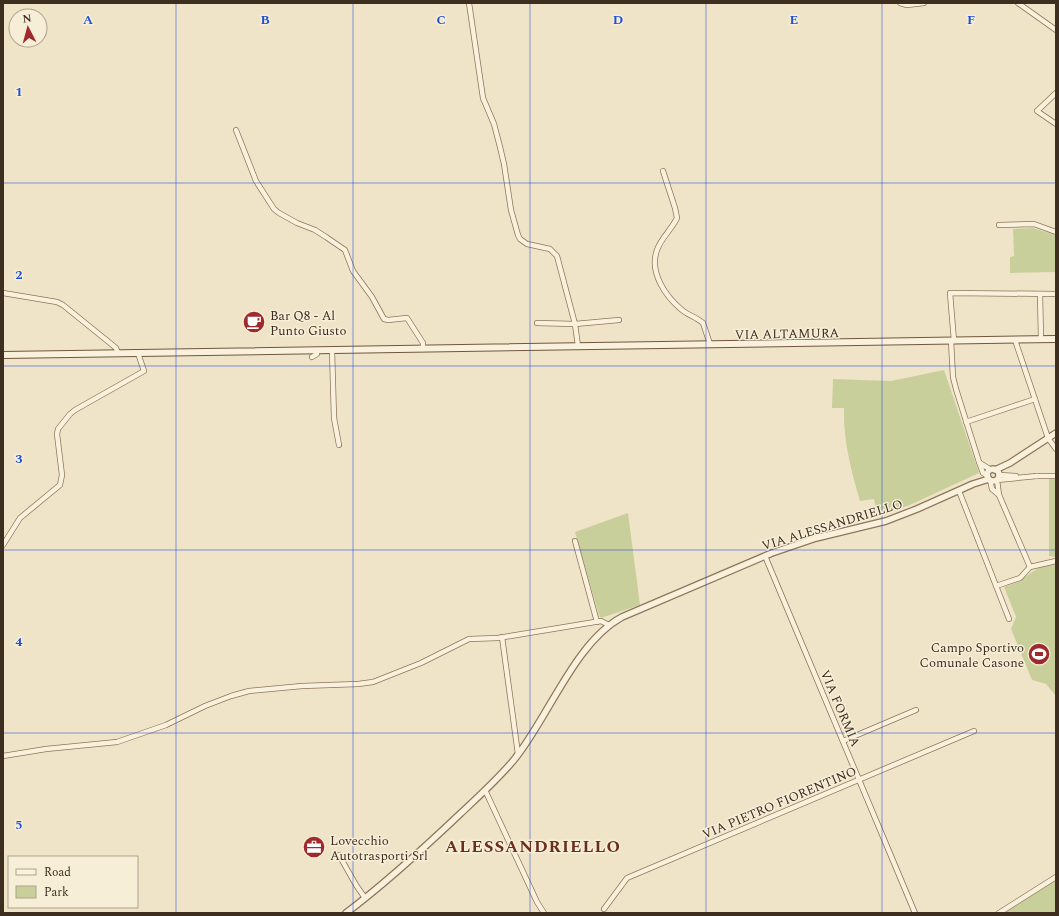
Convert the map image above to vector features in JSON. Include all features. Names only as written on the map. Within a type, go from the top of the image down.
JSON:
[{"type":"main road","name":"VIA ALTAMURA","points":[[3,355],[1056,339]]},
{"type":"street","points":[[469,3],[484,98],[494,124],[500,147],[511,210],[518,235],[526,244],[550,249],[557,256],[575,324],[578,346]]},
{"type":"street","points":[[900,3],[907,5],[924,3]]},
{"type":"street","points":[[1018,3],[1056,30]]},
{"type":"street","points":[[1056,93],[1037,112],[1056,124]]},
{"type":"street","points":[[236,130],[256,181],[274,209],[297,223],[315,230],[345,250],[353,271],[372,298],[384,319],[407,318],[423,343],[423,349]]},
{"type":"street","points":[[663,171],[677,218],[657,249],[655,262],[656,276],[678,307],[703,323],[710,344]]},
{"type":"street","points":[[999,225],[1034,224],[1056,232]]},
{"type":"street","points":[[3,293],[50,301],[63,306],[116,348],[118,353]]},
{"type":"street","points":[[989,478],[983,473],[979,462],[953,377],[950,293],[1056,294]]},
{"type":"street","points":[[1040,294],[1041,340]]},
{"type":"street","points":[[537,322],[575,324],[619,320]]},
{"type":"street","points":[[1016,340],[1048,438],[1056,449]]},
{"type":"street","points":[[312,357],[317,354],[317,350]]},
{"type":"street","points":[[332,350],[334,418],[339,445]]},
{"type":"street","points":[[3,545],[20,518],[60,485],[62,475],[56,438],[58,429],[75,410],[144,371],[138,353]]},
{"type":"street","points":[[966,422],[1035,399]]},
{"type":"street","points":[[999,495],[992,489],[988,472],[1010,463],[1056,433]]},
{"type":"street","points":[[979,462],[998,472],[999,495],[1030,567]]},
{"type":"street","points":[[998,477],[1010,463]]},
{"type":"street","points":[[998,477],[1056,476]]},
{"type":"street","name":"VIA ALESSANDRIELLO","points":[[346,913],[404,866],[485,790],[518,754],[575,665],[591,644],[609,625],[622,617],[765,556],[809,540],[886,521],[959,491],[973,484],[980,478],[989,478],[994,481],[998,477]]},
{"type":"street","points":[[959,491],[1009,619]]},
{"type":"street","points":[[576,541],[597,622]]},
{"type":"street","name":"VIA FORMIA","points":[[765,556],[915,913]]},
{"type":"street","points":[[996,586],[1020,578],[1030,567],[1056,561]]},
{"type":"street","points":[[3,756],[46,749],[117,742],[166,724],[231,696],[254,690],[373,682],[421,663],[464,641],[476,638],[502,637],[601,621],[609,625]]},
{"type":"street","points":[[502,637],[518,754]]},
{"type":"street","points":[[843,741],[916,710]]},
{"type":"street","name":"VIA PIETRO FIORENTINO","points":[[604,909],[627,878],[974,731]]},
{"type":"street","points":[[485,790],[537,902],[544,913]]},
{"type":"street","points":[[340,855],[356,885],[365,898]]},
{"type":"street","points":[[999,913],[1056,877]]},
{"type":"green space","points":[[1033,228],[1056,235],[1056,272],[1010,273],[1010,257],[1014,256],[1013,229]]},
{"type":"green space","points":[[944,370],[979,473],[910,505],[878,516],[874,499],[860,501],[846,443],[844,408],[832,408],[833,379],[891,381]]},
{"type":"green space","points":[[1049,479],[1056,479],[1056,557],[1049,556]]},
{"type":"green space","points":[[628,513],[640,605],[601,618],[575,532]]},
{"type":"green space","name":"Campo Sportivo Comunale Casone","points":[[1056,564],[1056,696],[1046,684],[1032,680],[1011,629],[1016,617],[1004,587],[1018,582],[1038,568]]},
{"type":"green space","points":[[1056,880],[1056,913],[1002,913]]},
{"type":"place","name":"Bar Q8 - Al Punto Giusto","points":[[254,322]]},
{"type":"place","name":"Campo Sportivo Comunale Casone","points":[[1039,654]]},
{"type":"place","name":"Lovecchio Autotrasporti Srl","points":[[314,847]]},
{"type":"district","name":"ALESSANDRIELLO","points":[[533,846]]}]
